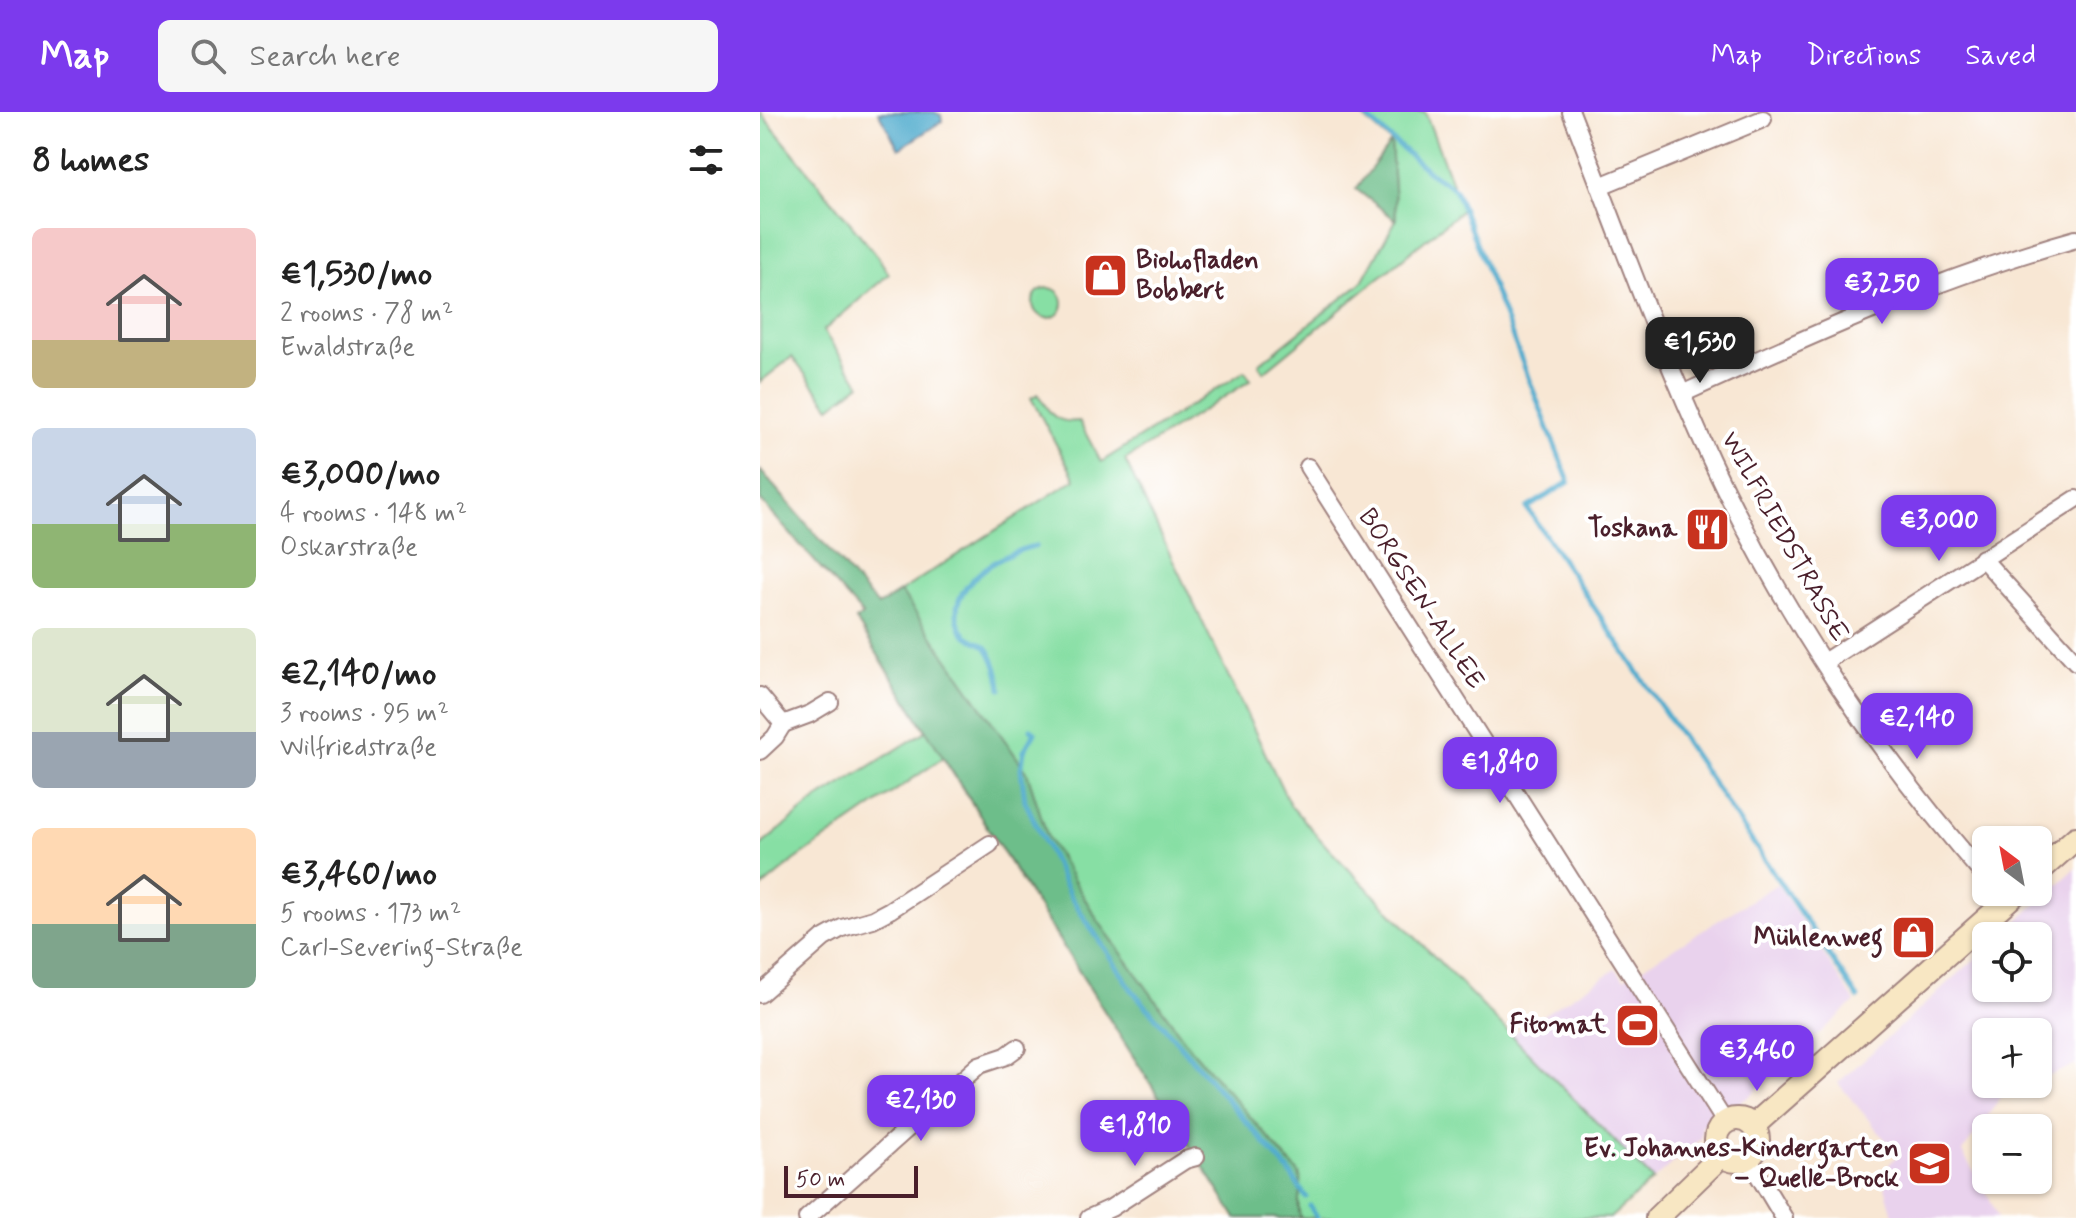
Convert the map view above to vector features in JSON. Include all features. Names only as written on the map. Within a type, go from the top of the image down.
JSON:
[{"type":"street","name":"WILFRIEDSTRASSE","points":[[1571,112],[1638,293],[1712,462],[1758,549],[1824,662],[1906,780],[1972,861]]},
{"type":"street","points":[[1600,186],[1763,119]]},
{"type":"street","points":[[1682,394],[1845,319],[2005,259],[2076,239]]},
{"type":"street","name":"BORGSEN-ALLEE","points":[[1308,467],[1725,1122]]},
{"type":"street","points":[[1824,662],[2076,499]]},
{"type":"street","points":[[1982,558],[2076,662]]},
{"type":"street","points":[[760,696],[783,724]]},
{"type":"street","points":[[760,751],[783,724],[830,702]]},
{"type":"street","points":[[2052,859],[2076,838]]},
{"type":"street","points":[[760,994],[824,938],[890,910],[990,844]]},
{"type":"street","points":[[1753,1126],[1995,906]]},
{"type":"street","points":[[807,1218],[979,1065],[1006,1056],[1017,1048]]},
{"type":"street","points":[[1743,1119],[1753,1126],[1757,1132],[1757,1147],[1748,1158],[1738,1161],[1722,1155],[1715,1138],[1725,1122],[1743,1119]]},
{"type":"street","points":[[1657,1218],[1722,1155]]},
{"type":"street","points":[[1089,1218],[1111,1208],[1185,1160],[1196,1157]]},
{"type":"street","points":[[1748,1158],[1784,1218]]},
{"type":"shaded area","points":[[2076,868],[2076,1064],[2052,1075],[2052,1018],[1972,1018],[1972,1098],[2000,1098],[1989,1114],[1972,1114],[1972,1138],[1962,1152],[1972,1169],[1972,1194],[1987,1194],[1998,1218],[1894,1218],[1881,1173],[1898,1155],[1838,1083],[1972,962],[1972,1002],[2052,1002],[2052,922],[2016,922],[2034,906],[2052,906],[2052,890]]},
{"type":"shaded area","points":[[1777,884],[1855,1002],[1747,1098],[1711,1114],[1702,1126],[1700,1139],[1653,1180],[1511,1035],[1616,969],[1624,979]]},
{"type":"green space","points":[[760,112],[889,274],[823,331],[860,384],[830,407],[792,357],[760,382]]},
{"type":"green space","points":[[1357,112],[1425,112],[1462,210],[1264,372],[1259,364],[1361,283],[1396,220],[1391,142]]},
{"type":"green space","points":[[1391,142],[1396,220],[1356,189]]},
{"type":"green space","points":[[1048,288],[1059,292],[1063,303],[1059,314],[1048,318],[1037,314],[1033,303],[1037,292]]},
{"type":"green space","points":[[1245,371],[1251,380],[1125,460],[1290,805],[1328,848],[1653,1180],[1610,1218],[1236,1218],[943,758],[795,860],[760,889],[760,846],[816,800],[926,731],[856,620],[1075,479],[1031,398],[1038,394],[1049,412],[1058,419],[1079,421],[1101,462]]},
{"type":"green space","points":[[760,470],[878,606],[901,592],[1027,772],[1048,838],[1099,922],[1191,1049],[1299,1173],[1301,1218],[1236,1218],[856,620],[863,615],[760,500]]},
{"type":"water","points":[[878,112],[934,112],[941,115],[942,121],[899,149]]},
{"type":"waterway","points":[[1360,112],[1429,172],[1455,189],[1569,482],[1527,508],[1858,998]]},
{"type":"waterway","points":[[1001,689],[989,651],[961,629],[957,614],[959,599],[967,586],[993,564],[1008,555],[1036,546]]},
{"type":"waterway","points":[[1031,729],[1035,732],[1024,751],[1021,769],[1025,801],[1070,896],[1132,990],[1288,1170],[1306,1197]]},
{"type":"waterway","points":[[1310,1206],[1317,1218]]},
{"type":"place","name":"Biohofladen Bobbert","points":[[1105,276]]},
{"type":"place","name":"Toskana","points":[[1708,529]]},
{"type":"place","name":"Mühlenweg","points":[[1914,938]]},
{"type":"place","name":"Fitomat","points":[[1637,1025]]},
{"type":"place","name":"Ev. Johannes-Kindergarten – Quelle-Brock","points":[[1930,1164]]}]
